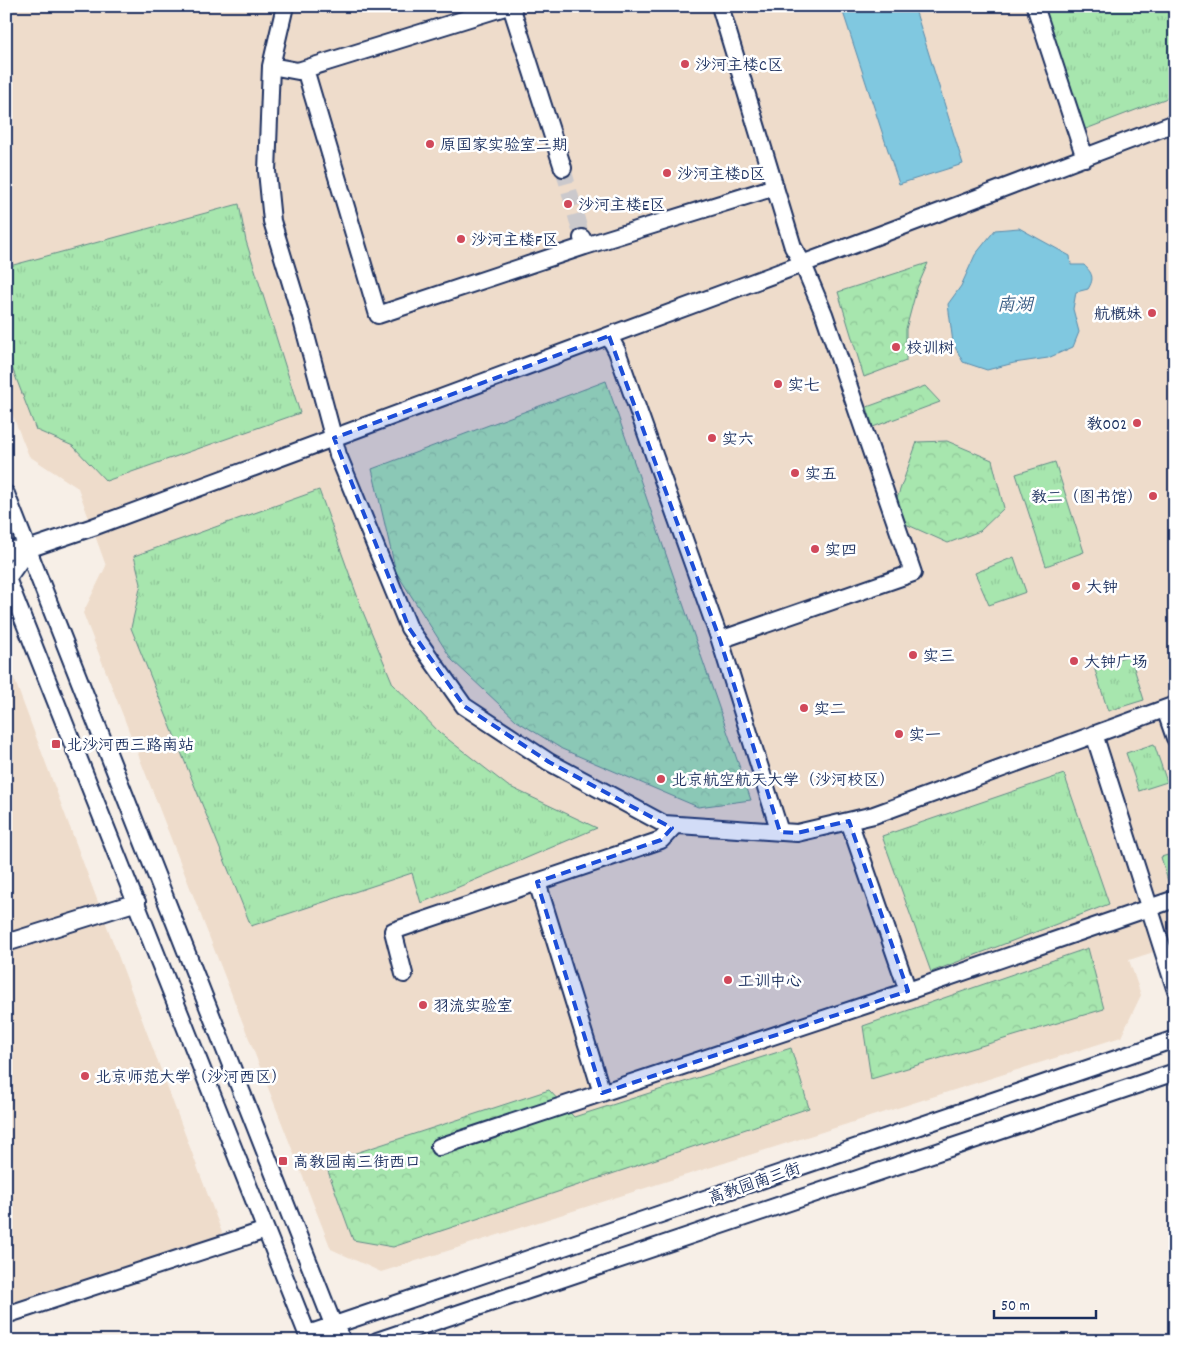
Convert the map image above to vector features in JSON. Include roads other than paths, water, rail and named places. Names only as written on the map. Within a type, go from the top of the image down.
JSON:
[{"type":"street","points":[[285,6],[271,66],[267,171],[272,221],[300,312],[338,455],[409,628],[464,706],[549,762],[664,824],[797,833],[874,815],[1170,707],[1175,738]]},
{"type":"street","points":[[271,66],[298,71],[509,6],[563,168]]},
{"type":"street","points":[[720,6],[793,247],[824,314],[913,573],[720,640]]},
{"type":"street","points":[[1035,6],[1085,158]]},
{"type":"street","points":[[305,69],[378,315],[584,242],[775,187]]},
{"type":"street","points":[[6,550],[28,549],[92,528],[1175,123]]},
{"type":"street","points":[[609,336],[617,351],[720,640],[780,832]]},
{"type":"street","points":[[6,494],[333,1324],[343,1341]]},
{"type":"street","points":[[28,549],[7,579],[309,1337]]},
{"type":"street","points":[[1094,734],[1175,988]]},
{"type":"street","points":[[849,821],[908,991]]},
{"type":"street","points":[[404,974],[392,931],[661,840],[675,825]]},
{"type":"street","points":[[537,882],[602,1093]]},
{"type":"street","points":[[439,1147],[908,991],[1175,899]]},
{"type":"street","points":[[6,943],[137,902]]},
{"type":"street","name":"高教园南三街","points":[[309,1337],[333,1324],[1175,1039]]},
{"type":"street","name":"高教园南三街","points":[[377,1341],[1175,1072]]},
{"type":"street","points":[[6,1315],[266,1230]]},
{"type":"water","points":[[841,6],[914,6],[963,164],[899,184]]},
{"type":"water","name":"南湖","points":[[1019,228],[1070,256],[1071,265],[1084,265],[1091,273],[1092,279],[1088,289],[1076,292],[1073,309],[1079,332],[1073,347],[1048,358],[1014,363],[987,370],[963,362],[953,343],[948,304],[961,286],[975,255],[995,230]]},
{"type":"tunnel","points":[[563,168],[582,238]]},
{"type":"place","name":"沙河主楼C区","points":[[685,64]]},
{"type":"place","name":"原国家实验室二期","points":[[430,144]]},
{"type":"place","name":"沙河主楼D区","points":[[667,173]]},
{"type":"place","name":"沙河主楼E区","points":[[568,204]]},
{"type":"place","name":"沙河主楼F区","points":[[461,239]]},
{"type":"place","name":"航概妹","points":[[1152,313]]},
{"type":"place","name":"校训树","points":[[896,347]]},
{"type":"place","name":"实七","points":[[778,384]]},
{"type":"place","name":"教002","points":[[1137,423]]},
{"type":"place","name":"实六","points":[[712,438]]},
{"type":"place","name":"实五","points":[[795,473]]},
{"type":"place","name":"教二（图书馆）","points":[[1153,496]]},
{"type":"place","name":"实四","points":[[815,549]]},
{"type":"place","name":"大钟","points":[[1076,586]]},
{"type":"place","name":"实三","points":[[913,655]]},
{"type":"place","name":"大钟广场","points":[[1074,661]]},
{"type":"place","name":"实二","points":[[804,708]]},
{"type":"place","name":"实一","points":[[899,734]]},
{"type":"place","name":"北沙河西三路南站","points":[[56,744]]},
{"type":"place","name":"北京航空航天大学（沙河校区）","points":[[661,779]]},
{"type":"place","name":"工训中心","points":[[728,980]]},
{"type":"place","name":"羽流实验室","points":[[423,1005]]},
{"type":"place","name":"北京师范大学（沙河西区）","points":[[85,1076]]},
{"type":"place","name":"高教园南三街西口","points":[[283,1161]]}]
